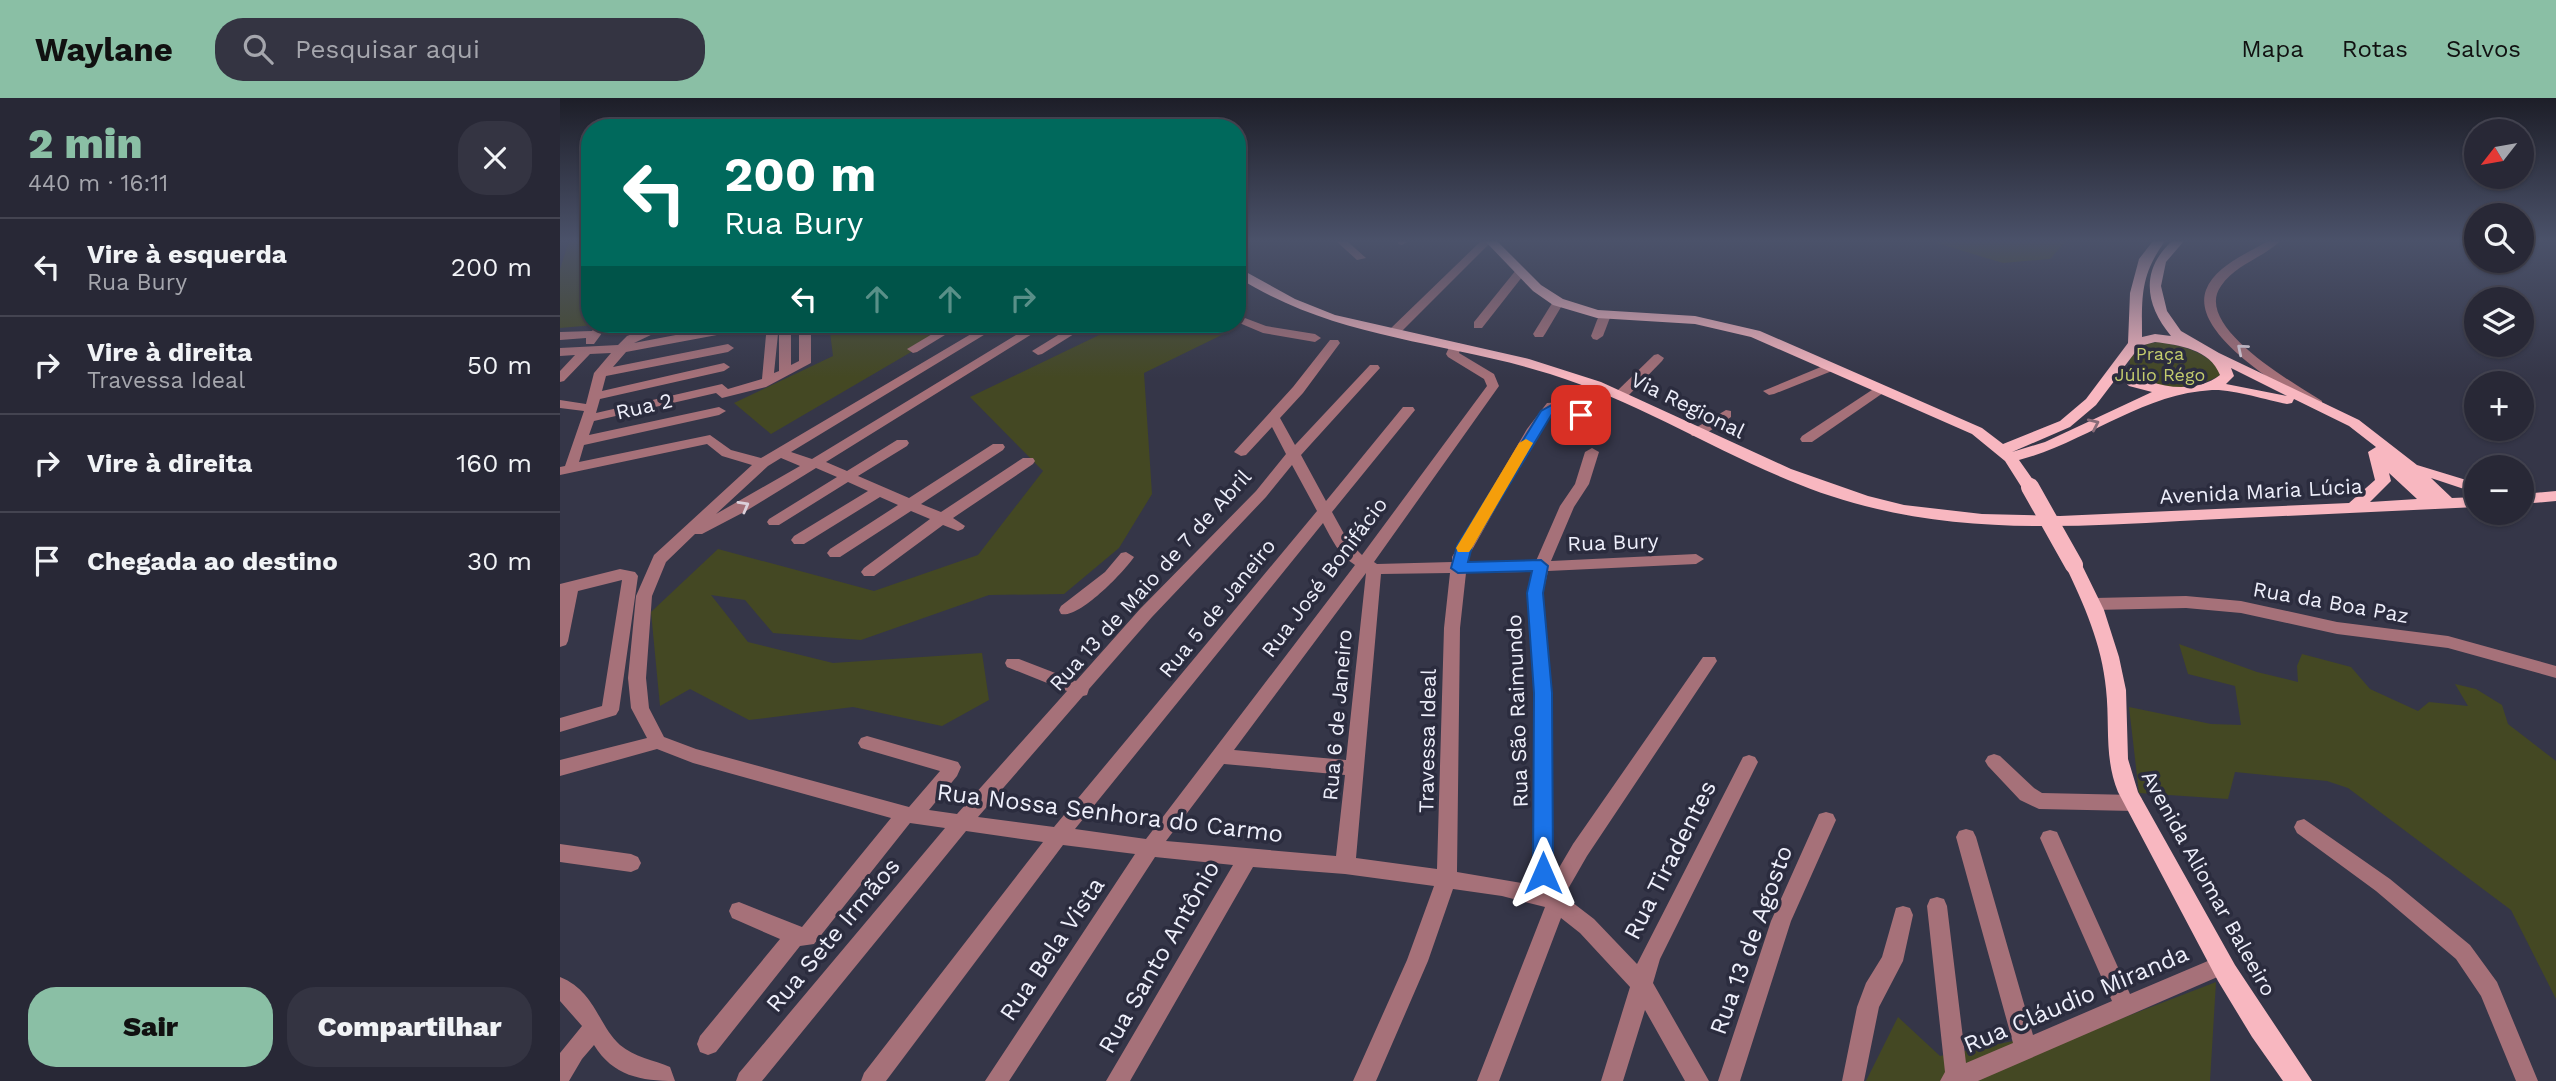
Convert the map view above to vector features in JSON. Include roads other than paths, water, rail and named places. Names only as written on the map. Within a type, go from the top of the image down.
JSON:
[{"type":"main road","name":"Via Regional","points":[[1265,287],[1299,306],[1393,333],[1547,368],[1621,395],[1697,433],[1800,479],[1866,501],[1959,519],[2048,523]]},
{"type":"main road","name":"Avenida Aliomar Baleeiro","points":[[1539,287],[1558,302],[1605,315],[1695,320],[1766,339],[1977,431],[2006,455],[2027,481],[2094,604],[2112,666],[2116,693],[2115,735],[2120,772],[2134,803],[2222,965],[2273,1049],[2299,1081]]},
{"type":"main road","points":[[2135,343],[2133,320],[2138,287]]},
{"type":"main road","points":[[2153,289],[2156,303],[2169,325],[2187,343]]},
{"type":"main road","points":[[2153,289],[2187,332],[2215,355],[2227,376],[2216,386]]},
{"type":"main road","points":[[2006,455],[2024,439],[2054,429],[2072,419],[2091,402],[2135,343],[2155,338],[2187,343],[2354,423],[2406,463],[2440,503]]},
{"type":"main road","points":[[2116,368],[2134,383],[2168,392]]},
{"type":"main road","points":[[2006,455],[2033,454],[2168,392],[2216,386],[2264,393],[2316,411],[2343,426],[2440,503]]},
{"type":"main road","points":[[1977,431],[2024,439]]},
{"type":"main road","points":[[2353,508],[2383,481],[2376,453]]},
{"type":"main road","points":[[2027,481],[2033,454]]},
{"type":"main road","points":[[2406,463],[2464,484]]},
{"type":"main road","points":[[2534,498],[2556,496]]},
{"type":"main road","name":"Avenida Maria Lúcia","points":[[2048,523],[2464,502]]},
{"type":"street","points":[[1393,333],[1441,287]]},
{"type":"street","points":[[1478,325],[1508,287]]},
{"type":"street","points":[[2213,287],[2207,302],[2210,314],[2242,351],[2317,404]]},
{"type":"street","points":[[1539,334],[1558,302]]},
{"type":"street","points":[[1597,336],[1605,315]]},
{"type":"street","points":[[1246,322],[1263,329],[1315,338]]},
{"type":"street","points":[[560,378],[599,333]]},
{"type":"street","points":[[565,469],[584,434],[600,373],[626,344],[649,333]]},
{"type":"street","points":[[560,336],[590,342],[626,344],[691,333]]},
{"type":"street","points":[[565,469],[710,439],[717,431],[724,368],[731,333]]},
{"type":"street","points":[[768,378],[768,354],[773,343],[773,333]]},
{"type":"street","points":[[785,333],[785,371]]},
{"type":"street","points":[[560,404],[589,408],[754,386],[806,361],[804,333]]},
{"type":"street","points":[[913,349],[941,333]]},
{"type":"street","points":[[560,768],[658,742],[640,708],[637,678],[641,614],[652,570],[659,559],[763,463],[981,333]]},
{"type":"street","points":[[683,537],[741,508],[817,463],[1027,333]]},
{"type":"street","points":[[1038,351],[1069,333]]},
{"type":"street","points":[[561,351],[590,342]]},
{"type":"street","points":[[1241,452],[1298,390],[1334,343]]},
{"type":"street","name":"Rua José Bonifácio","points":[[1151,847],[1217,756],[1369,567],[1493,386],[1490,377],[1452,355],[1455,346]]},
{"type":"street","points":[[600,373],[728,348]]},
{"type":"street","points":[[1621,395],[1658,358]]},
{"type":"street","points":[[589,408],[724,368]]},
{"type":"street","name":"Rua 13 de Maio de 7 de Abril","points":[[961,823],[1081,690],[1146,613],[1262,494],[1294,454],[1374,368]]},
{"type":"street","points":[[1769,391],[1828,368]]},
{"type":"street","points":[[1807,439],[1878,390]]},
{"type":"street","name":"Travessa Ideal","points":[[1364,1081],[1417,961],[1447,879],[1452,628],[1458,568],[1465,546],[1547,411],[1559,405],[1604,425]]},
{"type":"street","name":"Rua 5 de Janeiro","points":[[872,1081],[1060,834],[1323,510],[1408,410]]},
{"type":"street","name":"Rua 2","points":[[578,442],[719,411]]},
{"type":"street","points":[[1697,433],[1726,414]]},
{"type":"street","points":[[1273,416],[1342,544],[1369,567]]},
{"type":"street","points":[[710,439],[728,454],[763,463]]},
{"type":"street","points":[[775,522],[902,443]]},
{"type":"street","points":[[835,553],[998,447]]},
{"type":"street","name":"Rua São Raimundo","points":[[1550,900],[1543,693],[1535,593],[1541,566],[1567,506],[1582,484],[1592,452]]},
{"type":"street","points":[[779,453],[806,463],[817,463],[958,526]]},
{"type":"street","points":[[869,572],[941,519],[1028,461]]},
{"type":"street","points":[[799,540],[878,491]]},
{"type":"street","points":[[1067,610],[1110,576],[1126,557]]},
{"type":"street","name":"Rua Bury","points":[[1369,567],[1541,566],[1696,559]]},
{"type":"street","name":"Rua 6 de Janeiro","points":[[1345,865],[1355,768],[1369,567]]},
{"type":"street","points":[[560,641],[566,589],[620,574],[630,576],[610,710],[560,725]]},
{"type":"street","name":"Rua da Boa Paz","points":[[2094,604],[2186,602],[2241,607],[2337,628],[2448,642],[2556,672]]},
{"type":"street","points":[[1488,1081],[1550,900],[1580,850],[1709,661]]},
{"type":"street","points":[[1013,663],[1081,690]]},
{"type":"street","name":"Rua Nossa Senhora do Carmo","points":[[658,742],[693,755],[909,815],[1247,859],[1345,865],[1447,879],[1550,900]]},
{"type":"street","points":[[738,911],[799,937],[810,935],[909,815],[951,771],[952,767],[867,743]]},
{"type":"street","points":[[1217,756],[1355,768]]},
{"type":"street","points":[[1994,761],[2027,794],[2039,801],[2134,803]]},
{"type":"street","name":"Rua Tiradentes","points":[[1612,1081],[1641,982],[1666,920],[1749,762]]},
{"type":"street","name":"Rua 13 de Agosto","points":[[1729,1081],[1781,921],[1826,820]]},
{"type":"street","name":"Rua Sete Irmãos","points":[[747,1081],[961,823]]},
{"type":"street","points":[[2304,827],[2383,885],[2463,952],[2489,989],[2528,1081]]},
{"type":"street","points":[[1966,837],[2026,1050]]},
{"type":"street","points":[[2050,838],[2125,1007]]},
{"type":"street","name":"Rua Bela Vista","points":[[996,1081],[1151,847]]},
{"type":"street","points":[[560,853],[631,863]]},
{"type":"street","name":"Rua Santo Antônio","points":[[1117,1081],[1247,859]]},
{"type":"street","points":[[1550,900],[1612,950],[1641,982],[1698,1081]]},
{"type":"street","points":[[1937,906],[1954,1080]]},
{"type":"street","points":[[1853,1081],[1868,1007],[1892,961],[1903,915]]},
{"type":"street","points":[[708,1044],[799,937]]},
{"type":"street","name":"Rua Cláudio Miranda","points":[[1954,1080],[2222,965]]},
{"type":"street","points":[[560,987],[585,1010],[611,1052],[626,1062],[662,1075],[664,1081]]},
{"type":"street","points":[[560,1074],[574,1051],[595,1028]]},
{"type":"park label","name":"Praça Júlio Régo","points":[[2160,363]]}]
